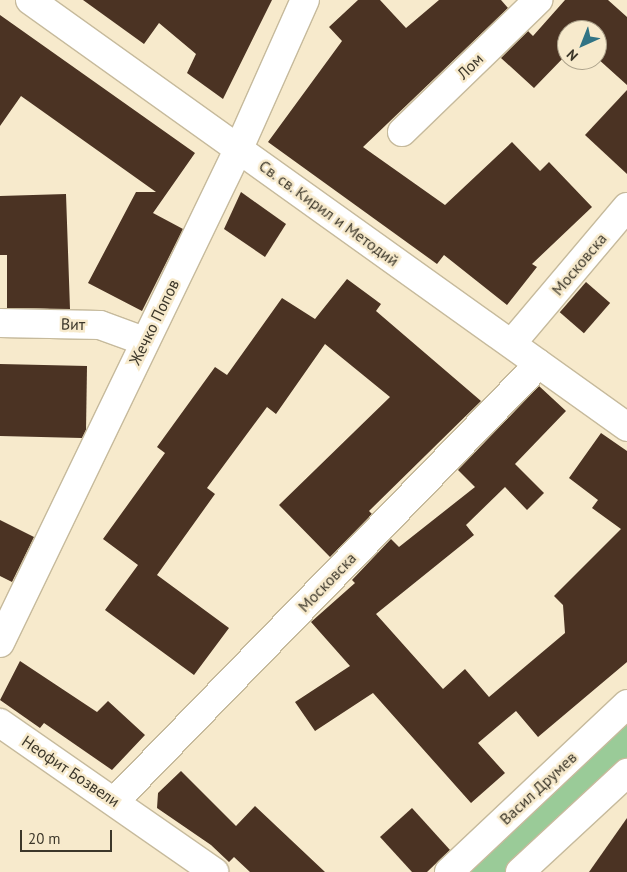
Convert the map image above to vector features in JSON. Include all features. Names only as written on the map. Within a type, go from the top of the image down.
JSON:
[{"type":"street","name":"Св. св. Кирил и Методий","points":[[30,0],[627,427]]},
{"type":"street","name":"Жечко Попов","points":[[0,643],[144,341],[239,148],[304,0]]},
{"type":"street","name":"Лом","points":[[402,132],[538,0]]},
{"type":"street","name":"Московска","points":[[512,344],[627,207]]},
{"type":"street","name":"Вит","points":[[0,323],[100,325],[144,341]]},
{"type":"street","name":"Московска","points":[[115,801],[539,364]]},
{"type":"street","name":"Васил Друмев","points":[[449,872],[627,704]]},
{"type":"street","name":"Неофит Бозвели","points":[[0,723],[115,801],[214,872]]},
{"type":"street","points":[[520,872],[627,773]]},
{"type":"green space","points":[[627,704],[627,773],[520,872],[449,872]]},
{"type":"building","points":[[83,0],[272,0],[223,99],[187,73],[196,54],[159,23],[144,44]]},
{"type":"building","points":[[358,0],[380,0],[406,28],[439,0],[501,0],[508,8],[363,147],[445,205],[512,142],[540,171],[549,162],[592,207],[532,264],[537,267],[507,305],[444,255],[437,264],[268,142],[342,41],[329,27]]},
{"type":"building","points":[[565,0],[608,0],[627,17],[627,85],[607,67],[607,20],[557,20],[557,64],[534,88],[501,58],[528,31],[533,36]]},
{"type":"building","points":[[0,15],[195,153],[153,213],[183,229],[142,311],[88,283],[136,192],[156,192],[21,96],[0,126]]},
{"type":"building","points":[[627,90],[627,174],[585,135]]},
{"type":"building","points":[[241,192],[286,224],[265,257],[224,229]]},
{"type":"building","points":[[66,194],[70,309],[7,308],[7,255],[0,255],[0,196]]},
{"type":"building","points":[[347,279],[381,304],[376,311],[481,401],[369,511],[372,514],[330,557],[279,505],[390,397],[325,344],[276,414],[267,407],[207,488],[215,494],[157,575],[229,628],[194,675],[105,610],[138,565],[103,539],[165,453],[157,447],[215,367],[227,375],[282,298],[315,319]]},
{"type":"building","points":[[586,282],[610,303],[584,333],[560,312]]},
{"type":"building","points":[[0,364],[87,366],[86,430],[82,438],[0,436]]},
{"type":"building","points":[[539,386],[566,411],[515,464],[544,493],[527,510],[505,487],[466,525],[474,535],[376,614],[443,689],[465,669],[489,697],[565,633],[563,605],[554,596],[621,529],[592,508],[598,500],[569,478],[601,433],[627,451],[627,662],[538,737],[516,711],[478,743],[505,773],[471,803],[373,693],[315,731],[295,702],[350,666],[311,622],[355,583],[352,580],[391,539],[399,547],[475,487],[458,470]]},
{"type":"building","points":[[0,520],[34,537],[12,582],[0,576]]},
{"type":"building","points":[[20,661],[97,712],[108,701],[145,735],[112,770],[44,723],[40,728],[0,700]]},
{"type":"building","points":[[181,771],[236,826],[255,806],[325,872],[250,872],[234,857],[229,862],[211,845],[157,808],[158,793]]},
{"type":"building","points":[[412,808],[450,850],[427,872],[412,872],[380,837]]},
{"type":"building","points":[[627,818],[627,872],[589,872]]}]
